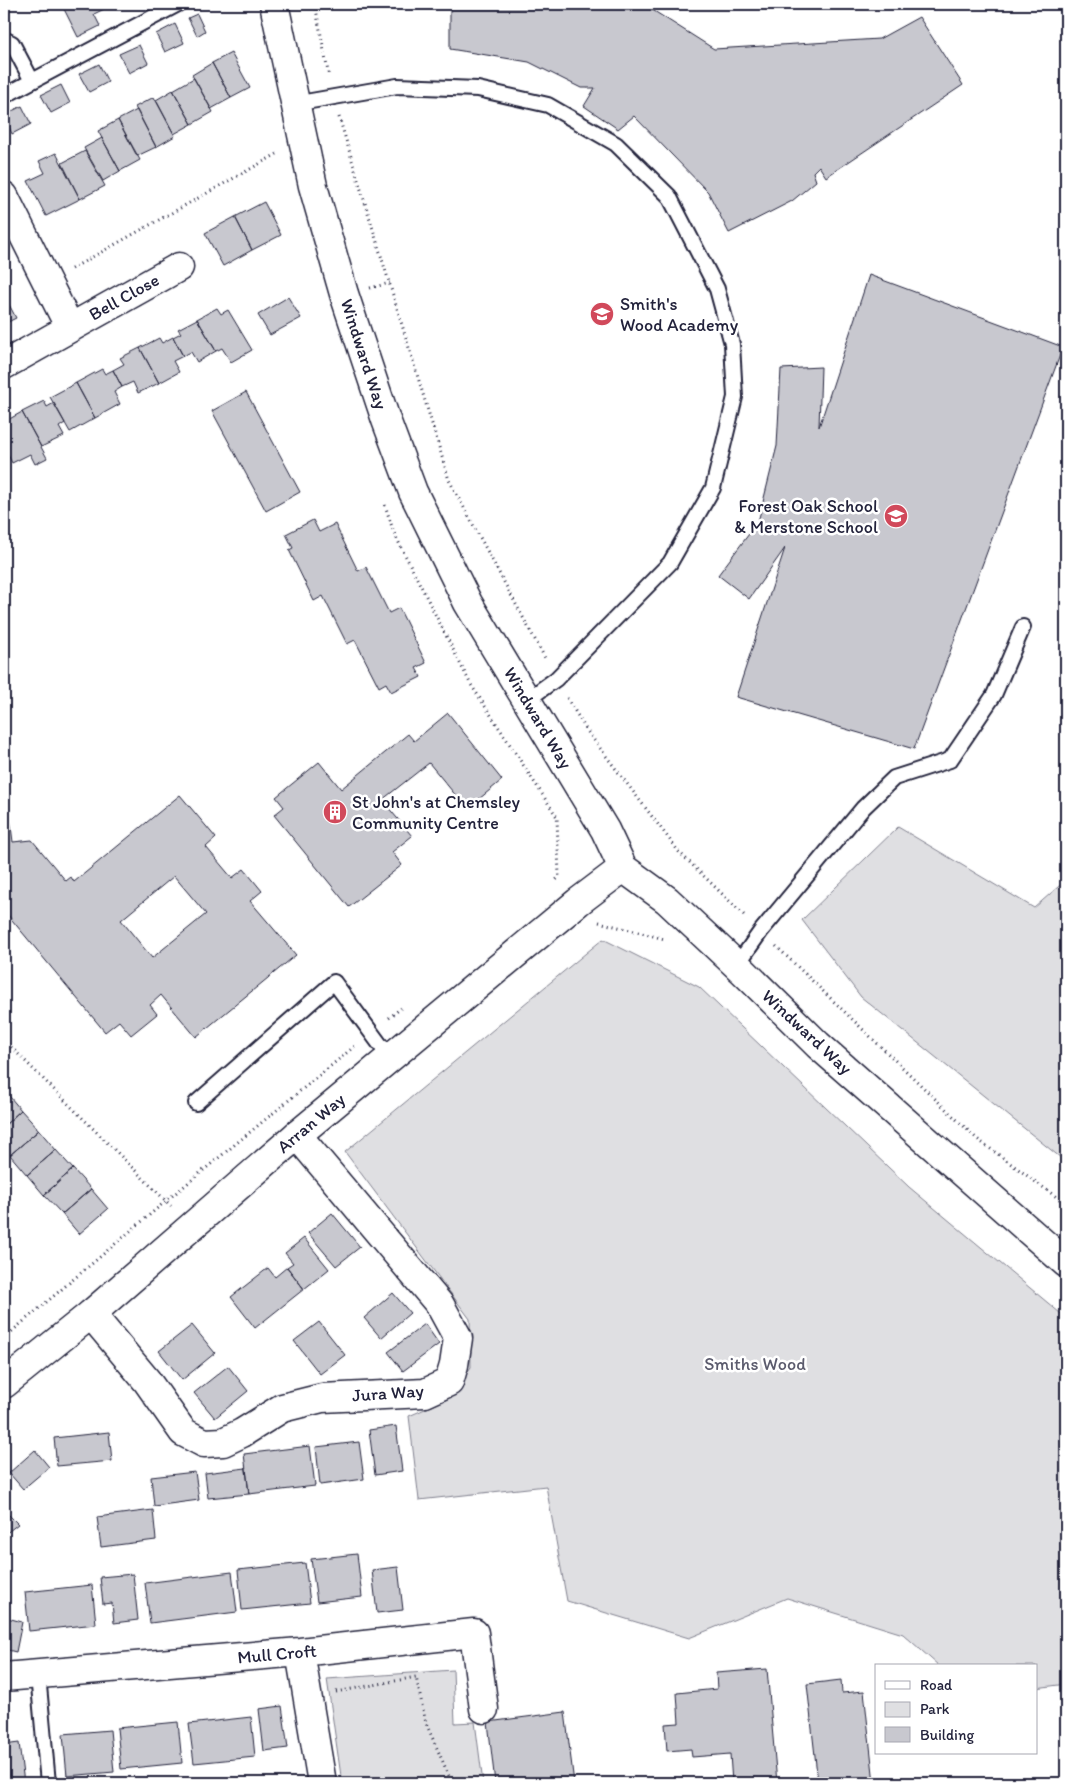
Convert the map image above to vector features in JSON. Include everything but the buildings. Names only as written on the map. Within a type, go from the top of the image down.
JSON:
[{"type":"street","name":"Windward Way","points":[[274,4],[313,186],[344,294],[386,420],[413,492],[468,603],[606,830],[622,868],[667,900],[818,1045],[1066,1263]]},
{"type":"street","name":"Bell Close","points":[[4,196],[70,328]]},
{"type":"street","name":"Bell Close","points":[[4,365],[179,267]]},
{"type":"street","name":"Arran Way","points":[[4,1384],[91,1314],[297,1134],[578,902],[622,868]]},
{"type":"street","name":"Jura Way","points":[[91,1314],[147,1381],[183,1432],[204,1442],[223,1442],[242,1433],[282,1408],[322,1398],[425,1393],[449,1382],[458,1338],[440,1305],[297,1134]]},
{"type":"street","name":"Mull Croft","points":[[4,1677],[300,1652],[474,1633],[484,1709]]},
{"type":"street","points":[[300,1652],[322,1783]]},
{"type":"lane","points":[[4,96],[178,4]]},
{"type":"lane","points":[[4,39],[12,43],[32,81]]},
{"type":"lane","points":[[294,104],[397,86],[478,89],[548,106],[616,144],[669,196],[717,289],[732,344],[735,397],[713,488],[670,563],[556,679],[527,700]]},
{"type":"lane","points":[[736,965],[864,808],[894,778],[950,760],[994,694],[1023,627]]},
{"type":"lane","points":[[196,1103],[334,982],[390,1058]]},
{"type":"lane","points":[[38,1675],[48,1783]]},
{"type":"path","points":[[48,282],[278,154],[280,163]]},
{"type":"path","points":[[382,496],[394,533],[470,683],[557,817],[559,878],[552,884]]},
{"type":"path","points":[[4,1338],[166,1201],[408,1002]]},
{"type":"path","points":[[4,1040],[190,1226]]},
{"type":"path","points":[[308,1697],[416,1677],[426,1723],[452,1783]]},
{"type":"green space","points":[[898,827],[1034,908],[1066,880],[1066,1162],[861,997],[802,920]]},
{"type":"green space","name":"Smiths Wood","points":[[603,939],[699,987],[909,1187],[1066,1318],[1066,1684],[1038,1688],[1038,1664],[937,1664],[903,1634],[787,1598],[689,1638],[567,1601],[546,1486],[419,1500],[409,1416],[448,1399],[471,1367],[470,1319],[345,1152]]},
{"type":"green space","points":[[453,1670],[455,1723],[475,1722],[483,1783],[342,1783],[327,1679]]},
{"type":"place","name":"Smith's Wood Academy","points":[[602,314]]},
{"type":"place","name":"Forest Oak School & Merstone School","points":[[896,516]]},
{"type":"place","name":"St John's at Chemsley Community Centre","points":[[335,812]]}]
